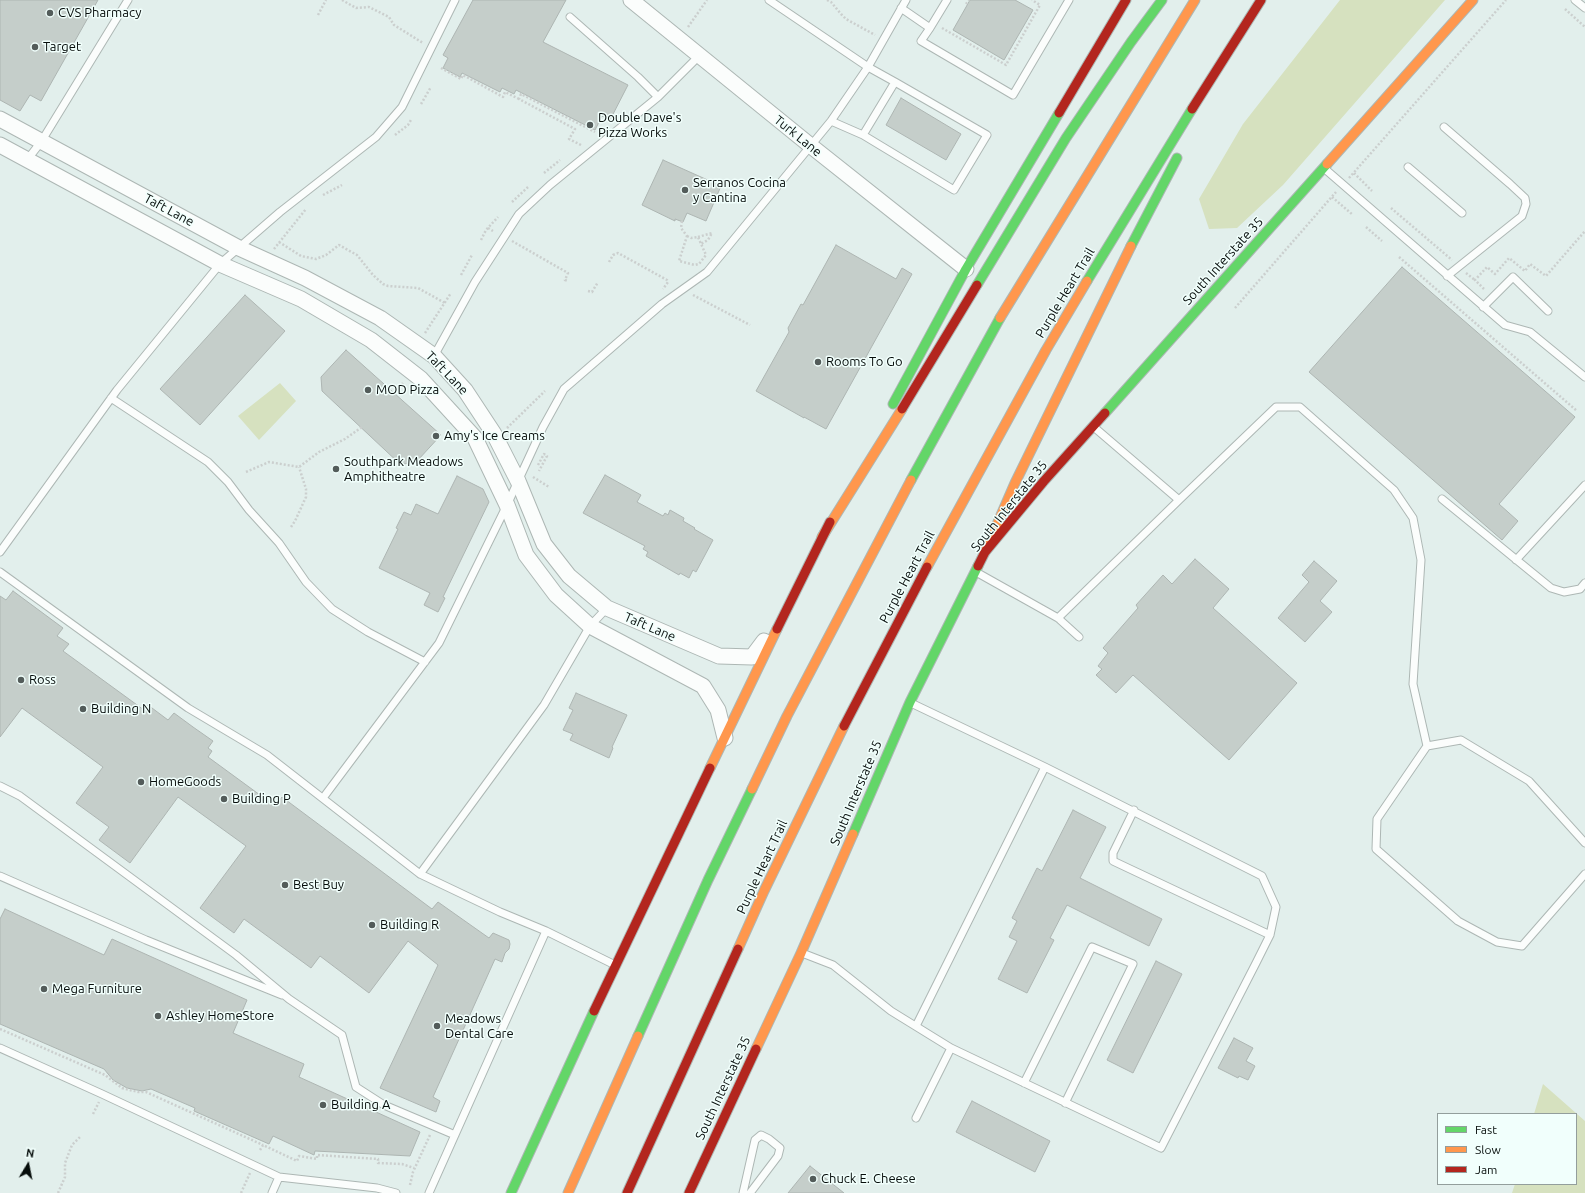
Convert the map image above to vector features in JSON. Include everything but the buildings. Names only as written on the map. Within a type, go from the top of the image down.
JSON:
[{"type":"main road","points":[[511,1193],[615,965],[822,537],[966,269],[1126,0]]},
{"type":"main road","points":[[822,537],[877,450],[1066,138],[1131,42],[1162,0]]},
{"type":"main road","points":[[568,1193],[708,880],[787,716],[894,512],[1006,308],[1195,0]]},
{"type":"main road","name":"Purple Heart Trail","points":[[627,1193],[764,891],[851,711],[894,627],[1046,350],[1130,209],[1261,0]]},
{"type":"main road","name":"South Interstate 35","points":[[689,1193],[801,953],[910,702],[985,552],[1044,481],[1473,0]]},
{"type":"main road","points":[[1199,115],[1249,19]]},
{"type":"main road","points":[[985,552],[1015,483],[1090,327],[1142,223],[1182,150]]},
{"type":"street","name":"Turk Lane","points":[[631,0],[966,269]]},
{"type":"street","name":"Taft Lane","points":[[0,119],[239,248],[305,278],[380,318],[434,356],[466,390],[494,434],[527,477],[544,544],[569,576],[607,608],[719,656],[752,657],[782,618]]},
{"type":"street","name":"Taft Lane","points":[[0,145],[220,264],[301,299],[371,340],[421,379],[475,438],[507,505],[526,555],[556,595],[590,626],[703,686],[718,710],[724,738]]},
{"type":"lane","points":[[28,160],[41,142],[128,0]]},
{"type":"lane","points":[[0,552],[111,398],[220,264],[280,212],[376,137],[402,107],[455,0]]},
{"type":"lane","points":[[770,0],[868,68],[987,135],[954,190],[863,135],[831,121]]},
{"type":"lane","points":[[323,798],[439,643],[507,505],[527,477],[543,428],[564,389],[662,304],[707,272],[831,121],[868,68],[906,0]]},
{"type":"lane","points":[[947,0],[921,41],[1014,94],[1069,0]]},
{"type":"lane","points":[[1575,0],[1585,8]]},
{"type":"lane","points":[[901,8],[930,28]]},
{"type":"lane","points":[[570,17],[638,77],[658,97]]},
{"type":"lane","points":[[434,356],[475,282],[519,214],[550,186],[658,97],[700,55]]},
{"type":"lane","points":[[863,135],[895,82]]},
{"type":"lane","points":[[1444,128],[1525,198],[1526,204],[1522,216],[1447,276]]},
{"type":"lane","points":[[1408,167],[1462,213]]},
{"type":"lane","points":[[1323,168],[1505,325],[1530,332],[1585,377]]},
{"type":"lane","points":[[1483,307],[1513,277],[1548,311]]},
{"type":"lane","points":[[111,398],[208,462],[228,482],[249,510],[279,543],[306,582],[332,609],[368,632],[425,662]]},
{"type":"lane","points":[[1058,618],[1276,407],[1300,407],[1394,490],[1413,518],[1421,560],[1413,684],[1427,746]]},
{"type":"lane","points":[[1093,426],[1179,500]]},
{"type":"lane","points":[[1516,560],[1585,485]]},
{"type":"lane","points":[[1442,499],[1551,588],[1564,592],[1580,589],[1585,583]]},
{"type":"lane","points":[[0,572],[188,708],[267,755],[420,874],[500,912],[546,931],[615,965]]},
{"type":"lane","points":[[976,572],[1058,618],[1079,637]]},
{"type":"lane","points":[[420,874],[544,705],[590,626],[607,608]]},
{"type":"lane","points":[[801,953],[833,965],[891,1011],[951,1048],[1161,1148],[1270,935],[1276,907],[1262,876],[1134,810],[910,702]]},
{"type":"lane","points":[[1585,843],[1529,781],[1461,740],[1427,746],[1377,819],[1376,849],[1458,921],[1497,942],[1522,946],[1585,874]]},
{"type":"lane","points":[[916,1026],[1045,767]]},
{"type":"lane","points":[[0,786],[20,796],[236,955],[289,998],[342,1036],[356,1087],[384,1105],[456,1136]]},
{"type":"lane","points":[[1134,810],[1113,853],[1113,861],[1270,935]]},
{"type":"lane","points":[[1,879],[289,998]]},
{"type":"lane","points":[[429,1193],[456,1136],[546,931]]},
{"type":"lane","points":[[1024,1083],[1092,947],[1133,964],[1065,1103]]},
{"type":"lane","points":[[0,1048],[279,1177],[377,1188],[396,1193]]},
{"type":"lane","points":[[916,1118],[951,1048]]},
{"type":"lane","points":[[743,1193],[755,1140],[761,1136],[769,1139],[780,1148],[778,1156],[750,1193]]},
{"type":"lane","points":[[272,1193],[279,1177]]},
{"type":"path","points":[[318,15],[326,0]]},
{"type":"path","points":[[342,0],[356,8],[369,7],[389,17],[394,25],[432,47]]},
{"type":"path","points":[[688,27],[707,0]]},
{"type":"path","points":[[827,0],[832,2],[840,14],[846,19],[875,35]]},
{"type":"path","points":[[966,4],[969,0]]},
{"type":"path","points":[[940,27],[1006,65],[1040,5],[1032,0]]},
{"type":"path","points":[[1351,176],[1506,0]]},
{"type":"path","points":[[1565,9],[1585,27]]},
{"type":"path","points":[[441,68],[461,79],[463,75],[503,97],[505,92],[574,129]]},
{"type":"path","points":[[421,104],[431,87]]},
{"type":"path","points":[[519,99],[521,94],[595,132]]},
{"type":"path","points":[[546,114],[550,108]]},
{"type":"path","points":[[395,135],[408,125],[411,120]]},
{"type":"path","points":[[578,123],[569,139],[581,145]]},
{"type":"path","points":[[544,173],[560,160]]},
{"type":"path","points":[[1354,173],[1372,191]]},
{"type":"path","points":[[323,195],[342,185]]},
{"type":"path","points":[[512,202],[528,187]]},
{"type":"path","points":[[1235,308],[1333,196],[1353,215]]},
{"type":"path","points":[[1391,208],[1484,289]]},
{"type":"path","points":[[274,249],[306,209]]},
{"type":"path","points":[[481,240],[488,228],[498,217]]},
{"type":"path","points":[[682,221],[681,228],[687,236],[691,238],[712,233],[708,240],[701,244]]},
{"type":"path","points":[[1366,227],[1382,241]]},
{"type":"path","points":[[488,228],[493,231]]},
{"type":"path","points":[[1475,280],[1487,267],[1495,274],[1509,258],[1525,271],[1530,264],[1546,276],[1585,231]]},
{"type":"path","points":[[687,236],[679,261],[691,265],[699,264],[706,255],[698,237]]},
{"type":"path","points":[[511,241],[568,273],[565,280],[568,281]]},
{"type":"path","points":[[279,242],[301,256],[316,259],[326,255],[339,245],[357,255],[373,275],[383,284],[388,286],[418,288],[436,296],[445,303]]},
{"type":"path","points":[[609,262],[613,255],[618,253],[667,280],[668,282],[663,290]]},
{"type":"path","points":[[461,275],[472,255]]},
{"type":"path","points":[[1399,257],[1577,411]]},
{"type":"path","points":[[588,291],[592,292],[598,282]]},
{"type":"path","points":[[422,336],[451,293]]},
{"type":"path","points":[[693,295],[750,325]]},
{"type":"path","points":[[504,431],[545,391]]},
{"type":"path","points":[[246,472],[269,462],[299,467],[319,452],[345,439],[362,427]]},
{"type":"path","points":[[539,471],[547,456],[544,454],[527,477],[549,487]]},
{"type":"path","points":[[291,527],[296,521],[306,497],[306,489],[299,467]]},
{"type":"path","points":[[0,1029],[105,1075],[122,1088],[134,1092],[146,1092],[297,1161],[299,1156],[317,1159],[317,1155],[378,1159],[378,1163],[402,1164],[414,1168]]},
{"type":"path","points":[[107,1083],[109,1079]]},
{"type":"path","points":[[93,1114],[99,1102]]},
{"type":"path","points":[[410,1185],[414,1168],[432,1132]]},
{"type":"path","points":[[58,1193],[65,1177],[65,1163],[72,1145],[80,1137]]},
{"type":"path","points":[[260,1150],[263,1145]]},
{"type":"path","points":[[241,1193],[251,1170]]},
{"type":"green space","points":[[1340,0],[1445,0],[1283,185],[1237,228],[1209,229],[1199,199],[1243,124]]},
{"type":"green space","points":[[280,383],[296,401],[259,440],[238,416]]},
{"type":"green space","points":[[1543,1084],[1576,1113],[1534,1113]]},
{"type":"green space","points":[[1577,1114],[1585,1121],[1585,1193],[1512,1193],[1515,1185],[1577,1185]]},
{"type":"traffic: fast","points":[[977,285],[1066,138],[1131,42],[1162,0]]},
{"type":"traffic: fast","points":[[1087,281],[1192,109]]},
{"type":"traffic: fast","points":[[893,404],[966,269],[1059,113]]},
{"type":"traffic: fast","points":[[1131,246],[1177,158]]},
{"type":"traffic: fast","points":[[1105,413],[1327,164]]},
{"type":"traffic: fast","points":[[911,480],[1000,318]]},
{"type":"traffic: fast","points":[[853,834],[910,702],[978,566]]},
{"type":"traffic: fast","points":[[638,1036],[708,880],[752,789]]},
{"type":"traffic: fast","points":[[511,1193],[594,1011]]},
{"type":"traffic: slow","points":[[1000,318],[1195,0]]},
{"type":"traffic: slow","points":[[1327,164],[1473,0]]},
{"type":"traffic: slow","points":[[985,552],[1015,483],[1131,246]]},
{"type":"traffic: slow","points":[[927,567],[1046,350],[1087,281]]},
{"type":"traffic: slow","points":[[822,537],[902,409]]},
{"type":"traffic: slow","points":[[752,789],[787,716],[911,480]]},
{"type":"traffic: slow","points":[[710,768],[777,629]]},
{"type":"traffic: slow","points":[[738,949],[764,891],[844,726]]},
{"type":"traffic: slow","points":[[756,1049],[801,953],[853,834]]},
{"type":"traffic: slow","points":[[568,1193],[638,1036]]},
{"type":"traffic: jam","points":[[1059,113],[1126,0]]},
{"type":"traffic: jam","points":[[1192,109],[1261,0]]},
{"type":"traffic: jam","points":[[902,409],[977,285]]},
{"type":"traffic: jam","points":[[978,566],[985,552],[1044,481],[1105,413]]},
{"type":"traffic: jam","points":[[777,629],[830,522]]},
{"type":"traffic: jam","points":[[844,726],[927,567]]},
{"type":"traffic: jam","points":[[594,1011],[710,768]]},
{"type":"traffic: jam","points":[[627,1193],[738,949]]},
{"type":"traffic: jam","points":[[689,1193],[756,1049]]},
{"type":"place","name":"CVS Pharmacy","points":[[50,13]]},
{"type":"place","name":"Target","points":[[35,47]]},
{"type":"place","name":"Double Dave's Pizza Works","points":[[590,125]]},
{"type":"place","name":"Serranos Cocina y Cantina","points":[[685,190]]},
{"type":"place","name":"Rooms To Go","points":[[818,362]]},
{"type":"place","name":"MOD Pizza","points":[[368,390]]},
{"type":"place","name":"Amy's Ice Creams","points":[[436,436]]},
{"type":"place","name":"Southpark Meadows Amphitheatre","points":[[336,469]]},
{"type":"place","name":"Ross","points":[[21,680]]},
{"type":"place","name":"Building N","points":[[83,709]]},
{"type":"place","name":"HomeGoods","points":[[141,782]]},
{"type":"place","name":"Building P","points":[[224,799]]},
{"type":"place","name":"Best Buy","points":[[285,885]]},
{"type":"place","name":"Building R","points":[[372,925]]},
{"type":"place","name":"Mega Furniture","points":[[44,989]]},
{"type":"place","name":"Ashley HomeStore","points":[[158,1016]]},
{"type":"place","name":"Meadows Dental Care","points":[[437,1026]]},
{"type":"place","name":"Building A","points":[[323,1105]]},
{"type":"place","name":"Chuck E. Cheese","points":[[813,1179]]}]
